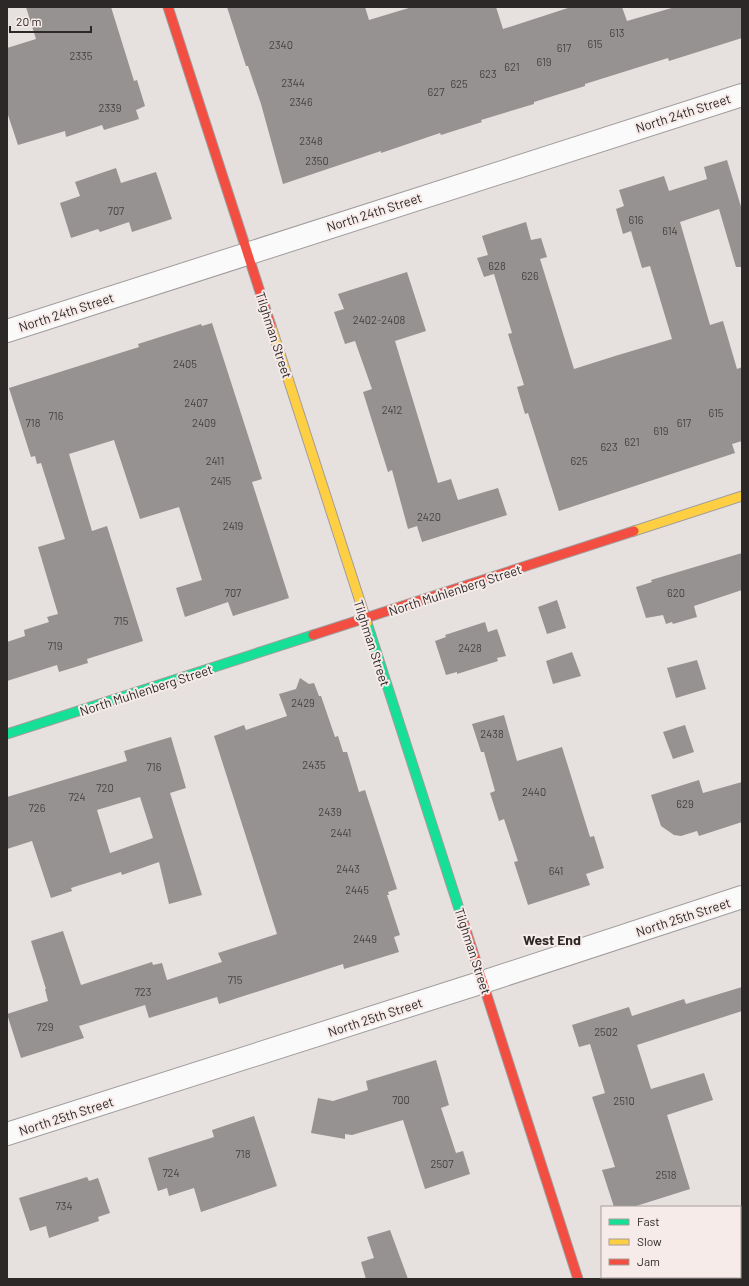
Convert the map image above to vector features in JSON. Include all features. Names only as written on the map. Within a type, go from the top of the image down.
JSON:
[{"type":"main road","name":"Tilghman Street","points":[[168,7],[364,619],[483,982],[578,1279]]},
{"type":"main road","name":"North Muhlenberg Street","points":[[7,734],[742,496]]},
{"type":"street","name":"North 24th Street","points":[[7,331],[742,95]]},
{"type":"street","name":"North 25th Street","points":[[7,1134],[483,982],[742,897]]},
{"type":"building","points":[[26,7],[111,7],[134,81],[137,80],[145,106],[136,110],[139,119],[104,130],[102,125],[66,137],[65,131],[18,145],[7,112],[7,48],[36,39]]},
{"type":"building","points":[[227,7],[365,7],[369,20],[412,7],[496,7],[503,29],[571,7],[622,7],[627,21],[675,7],[742,7],[742,38],[669,61],[668,58],[585,84],[585,86],[534,102],[534,104],[481,120],[482,122],[441,135],[440,133],[381,153],[381,151],[283,184],[261,104],[248,66],[246,66]]},
{"type":"building","points":[[727,160],[742,210],[742,267],[736,267],[719,209],[680,222],[710,325],[723,321],[737,369],[742,367],[742,441],[732,444],[735,453],[559,511],[528,413],[525,414],[517,387],[524,385],[508,334],[512,333],[494,274],[484,277],[477,258],[488,255],[482,236],[526,222],[531,240],[541,238],[547,257],[540,259],[574,369],[672,339],[650,266],[642,268],[631,231],[623,234],[616,209],[624,206],[619,190],[664,176],[669,191],[707,179],[704,167]]},
{"type":"building","points":[[116,168],[121,183],[156,172],[172,219],[132,232],[129,222],[100,232],[98,229],[71,238],[60,203],[80,196],[75,182]]},
{"type":"building","points":[[407,272],[426,331],[395,341],[438,483],[451,479],[458,500],[498,488],[507,515],[422,542],[417,526],[408,529],[392,470],[388,472],[363,392],[372,389],[355,341],[345,344],[334,312],[344,309],[338,294]]},
{"type":"building","points":[[212,323],[262,479],[252,482],[289,598],[233,616],[228,602],[185,617],[176,588],[202,580],[179,507],[140,519],[114,440],[69,454],[92,531],[107,526],[143,641],[87,659],[88,663],[59,672],[57,665],[7,681],[7,642],[25,636],[24,630],[49,622],[47,617],[58,614],[38,547],[65,539],[41,463],[37,464],[35,456],[31,457],[9,388],[139,347],[138,344],[201,324],[202,326]]},
{"type":"building","points":[[742,553],[742,590],[694,606],[697,617],[673,624],[672,622],[666,624],[663,615],[646,618],[636,587],[652,582],[651,580]]},
{"type":"building","points":[[557,600],[566,628],[547,634],[538,607]]},
{"type":"building","points":[[485,622],[488,632],[497,629],[506,656],[497,658],[498,661],[457,674],[457,672],[446,675],[435,641],[446,637],[445,635]]},
{"type":"building","points":[[572,652],[581,676],[553,684],[546,661]]},
{"type":"building","points":[[697,660],[706,689],[676,698],[667,668]]},
{"type":"building","points":[[300,678],[309,684],[314,683],[319,696],[321,696],[335,737],[338,736],[343,752],[347,752],[359,792],[365,790],[397,889],[388,892],[389,895],[387,895],[400,935],[394,937],[399,952],[344,969],[343,964],[219,1004],[217,997],[149,1018],[145,1005],[79,1026],[84,1038],[21,1058],[7,1014],[48,1001],[46,989],[31,941],[63,931],[81,985],[152,962],[153,965],[162,963],[167,980],[222,962],[218,953],[277,934],[214,736],[244,725],[246,730],[287,716],[279,694],[296,689]]},
{"type":"building","points":[[504,715],[517,761],[562,747],[590,837],[594,836],[604,868],[586,874],[590,885],[528,905],[514,862],[518,861],[504,819],[499,821],[490,793],[495,791],[484,752],[481,752],[472,724]]},
{"type":"building","points":[[685,725],[694,752],[673,759],[663,732]]},
{"type":"building","points":[[171,737],[186,788],[170,793],[202,895],[169,904],[159,862],[122,875],[121,872],[71,888],[72,891],[51,898],[32,841],[7,849],[7,797],[127,761],[124,751]],"holes":[[[140,797],[153,838],[110,853],[97,810]]]},
{"type":"building","points":[[699,780],[703,793],[742,782],[742,822],[699,836],[697,831],[681,836],[674,835],[661,826],[651,795]]},
{"type":"building","points":[[742,987],[742,1011],[637,1045],[651,1089],[704,1073],[713,1100],[667,1115],[690,1189],[636,1206],[614,1206],[602,1170],[615,1167],[592,1097],[605,1093],[590,1044],[579,1047],[572,1025],[629,1007],[632,1016],[684,999],[686,1004]]},
{"type":"building","points":[[436,1060],[449,1105],[441,1108],[456,1153],[463,1151],[470,1174],[425,1189],[403,1120],[352,1135],[345,1134],[345,1139],[311,1133],[318,1098],[333,1101],[368,1090],[366,1081]]},
{"type":"building","points":[[254,1116],[277,1186],[201,1212],[194,1188],[169,1196],[167,1188],[158,1191],[148,1158],[214,1137],[212,1130]]},
{"type":"building","points":[[87,1177],[89,1181],[98,1178],[110,1213],[98,1217],[99,1221],[49,1238],[46,1226],[30,1231],[19,1198]]},
{"type":"building","points":[[390,1230],[408,1279],[366,1279],[361,1262],[374,1258],[367,1237]]},
{"type":"traffic: fast","points":[[367,623],[462,918]]},
{"type":"traffic: fast","points":[[7,734],[313,635]]},
{"type":"traffic: slow","points":[[271,326],[367,623]]},
{"type":"traffic: slow","points":[[634,531],[742,496]]},
{"type":"traffic: jam","points":[[168,7],[271,326]]},
{"type":"traffic: jam","points":[[313,635],[634,531]]},
{"type":"traffic: jam","points":[[462,918],[578,1279]]},
{"type":"district","name":"West End","points":[[552,940]]}]
